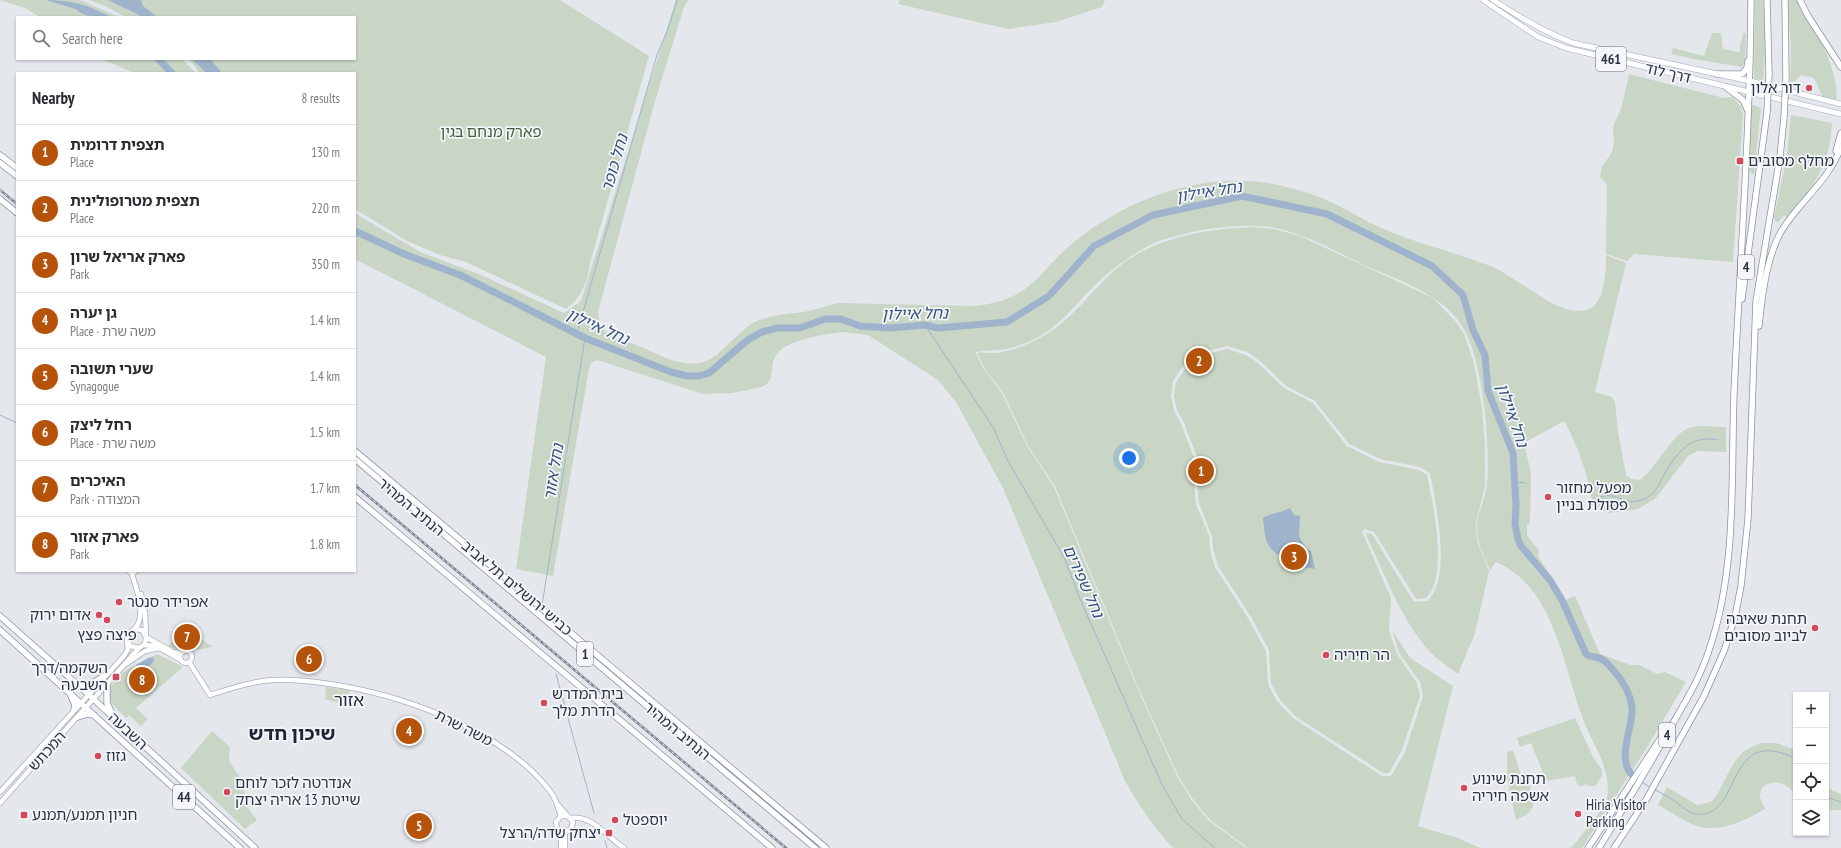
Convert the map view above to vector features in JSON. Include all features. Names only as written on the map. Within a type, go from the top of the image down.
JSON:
[{"type":"highway","name":"4","points":[[1644,769],[1687,700],[1710,649],[1722,596],[1730,519],[1733,422],[1743,291],[1762,158],[1769,74],[1767,0]]},
{"type":"highway","name":"4","points":[[1614,848],[1646,800],[1704,696],[1724,651],[1735,617],[1741,586],[1746,540],[1756,301],[1777,172],[1784,117],[1786,78],[1786,0]]},
{"type":"highway","points":[[1800,0],[1808,16],[1840,66]]},
{"type":"highway","points":[[1717,74],[1742,74],[1746,68],[1751,3]]},
{"type":"highway","points":[[1733,422],[1750,92],[1751,3]]},
{"type":"highway","points":[[1726,87],[1743,100],[1748,116]]},
{"type":"highway","points":[[1830,168],[1841,133]]},
{"type":"highway","points":[[1751,418],[1761,299],[1773,252],[1786,222],[1811,195],[1830,168],[1841,147]]},
{"type":"highway","points":[[0,155],[16,167]]},
{"type":"highway","points":[[0,163],[16,175]]},
{"type":"highway","points":[[0,199],[16,212]]},
{"type":"highway","name":"כביש ירושלים תל אביב","points":[[356,452],[826,848]]},
{"type":"highway","name":"הנתיב המהיר","points":[[356,460],[815,848]]},
{"type":"highway","name":"1","points":[[356,498],[772,848]]},
{"type":"highway","name":"השבעה","points":[[0,616],[94,699],[255,848]]},
{"type":"highway","name":"השבעה","points":[[0,630],[240,848]]},
{"type":"highway","points":[[77,685],[93,683],[107,674]]},
{"type":"highway","points":[[107,683],[107,704],[116,720]]},
{"type":"highway","points":[[69,693],[74,702],[74,710]]},
{"type":"highway","points":[[78,717],[87,714],[96,716]]},
{"type":"highway","points":[[1588,848],[1627,789],[1644,769]]},
{"type":"highway","points":[[1599,848],[1633,793],[1644,769]]},
{"type":"main road","name":"דרך לוד","points":[[1483,0],[1538,37],[1566,48],[1841,114]]},
{"type":"main road","name":"דרך לוד","points":[[1493,0],[1551,35],[1573,43],[1750,81],[1841,104]]},
{"type":"street","points":[[133,572],[140,609],[138,623],[134,629],[128,633],[127,642],[132,647],[139,648]]},
{"type":"street","points":[[133,572],[144,607],[146,635],[144,645]]},
{"type":"street","points":[[118,670],[139,648],[144,645],[153,645],[185,662],[189,662],[191,659],[190,653],[185,651],[181,653],[172,651],[146,635],[142,630],[134,629]]},
{"type":"street","name":"המכתש","points":[[0,792],[126,652],[127,642]]},
{"type":"street","points":[[118,670],[146,651],[159,648]]},
{"type":"street","points":[[181,653],[181,660]]},
{"type":"street","name":"משה שרת","points":[[189,662],[210,695],[250,683],[276,680],[300,680],[359,688],[396,698],[450,719],[497,745],[539,779],[550,791],[561,816]]},
{"type":"street","name":"המכתש","points":[[0,803],[87,708],[118,670]]},
{"type":"street","name":"משה שרת","points":[[556,802],[570,819]]},
{"type":"street","points":[[565,848],[563,832],[556,825],[557,819],[561,816],[570,819],[582,818],[593,823],[623,847]]},
{"type":"street","points":[[563,832],[570,830],[570,819]]},
{"type":"street","points":[[561,848],[563,832]]},
{"type":"green space","points":[[0,0],[80,0],[117,16],[38,16],[25,8]]},
{"type":"green space","name":"פארק מנחם בגין","points":[[89,0],[560,0],[649,56],[583,289],[572,304],[566,309],[466,262],[440,255],[407,241],[356,210],[356,72],[199,72],[190,60],[356,60],[356,16],[124,16]]},
{"type":"green space","points":[[676,0],[688,0],[684,7],[655,101],[598,312],[602,327],[611,336],[674,361],[691,364],[707,361],[714,357],[741,332],[761,319],[809,311],[839,303],[973,306],[1008,299],[1030,285],[1073,243],[1119,212],[1143,200],[1170,191],[1223,181],[1251,181],[1278,185],[1318,197],[1388,231],[1493,267],[1552,303],[1571,310],[1580,311],[1589,309],[1594,306],[1598,300],[1604,285],[1606,255],[1626,263],[1595,392],[1612,397],[1615,403],[1618,432],[1626,475],[1631,479],[1640,480],[1646,475],[1671,443],[1683,431],[1693,427],[1726,427],[1726,452],[1698,451],[1688,456],[1656,498],[1638,509],[1609,513],[1593,507],[1583,463],[1575,442],[1564,421],[1524,443],[1531,473],[1530,522],[1527,526],[1527,535],[1539,551],[1538,556],[1566,600],[1575,596],[1600,654],[1631,665],[1639,665],[1657,674],[1665,672],[1686,682],[1646,749],[1582,848],[1569,848],[1573,846],[1605,803],[1608,788],[1607,777],[1601,758],[1583,719],[1554,630],[1544,609],[1532,590],[1516,574],[1496,562],[1490,570],[1480,547],[1477,524],[1487,485],[1488,449],[1484,408],[1477,367],[1466,333],[1458,320],[1435,299],[1421,291],[1298,234],[1275,228],[1245,226],[1210,229],[1176,236],[1148,246],[1131,256],[1105,276],[1062,320],[1039,337],[1024,344],[1006,349],[975,352],[985,371],[1002,393],[1027,446],[1054,487],[1136,685],[1177,776],[1191,799],[1208,820],[1246,848],[1173,848],[1153,824],[1125,781],[1003,488],[956,402],[938,380],[868,335],[843,332],[816,336],[795,342],[783,348],[773,361],[771,378],[767,384],[762,387],[732,393],[703,394],[597,360],[591,363],[589,369],[553,576],[516,569],[546,357],[356,260],[356,214],[420,252],[481,275],[564,313],[581,301]]},
{"type":"green space","points":[[900,0],[1105,0],[1102,7],[1056,22],[1008,29],[898,4]]},
{"type":"green space","points":[[1755,0],[1763,0],[1766,37],[1763,81],[1754,78]]},
{"type":"green space","points":[[1788,0],[1799,0],[1825,49],[1834,76],[1836,101],[1823,98],[1814,78],[1801,75],[1790,87],[1791,49]]},
{"type":"green space","points":[[1712,33],[1721,33],[1723,49],[1739,52],[1743,33],[1746,33],[1745,61],[1742,67],[1671,54],[1673,48],[1704,56]]},
{"type":"green space","points":[[103,60],[183,60],[195,72],[133,72]]},
{"type":"green space","points":[[1629,74],[1724,98],[1733,97],[1741,107],[1743,115],[1733,262],[1634,254],[1627,261],[1606,254],[1607,184],[1600,177],[1602,167],[1612,152],[1614,143],[1613,127],[1622,106]]},
{"type":"green space","points":[[1751,104],[1761,108],[1754,175],[1748,171]]},
{"type":"green space","points":[[1791,115],[1832,123],[1831,138],[1824,164],[1812,186],[1786,217],[1784,215],[1778,222],[1776,222],[1774,217],[1787,156]]},
{"type":"green space","points":[[1253,227],[1274,229],[1300,236],[1433,298],[1456,322],[1464,334],[1474,363],[1482,408],[1485,444],[1485,486],[1476,523],[1477,541],[1489,571],[1475,633],[1458,674],[1429,651],[1409,624],[1393,594],[1365,533],[1372,534],[1414,602],[1428,601],[1435,590],[1441,558],[1436,503],[1430,473],[1420,467],[1380,459],[1349,444],[1315,401],[1286,386],[1260,361],[1247,352],[1227,346],[1210,350],[1183,366],[1173,381],[1171,396],[1174,411],[1181,424],[1198,468],[1194,482],[1196,504],[1209,536],[1210,550],[1215,567],[1248,618],[1266,651],[1268,684],[1276,700],[1293,718],[1382,776],[1391,776],[1405,752],[1423,696],[1420,682],[1399,653],[1392,630],[1410,658],[1453,686],[1418,826],[1458,838],[1480,848],[1248,848],[1209,819],[1192,798],[1178,775],[1137,685],[1055,486],[1028,446],[1003,392],[986,371],[977,353],[992,353],[1010,350],[1029,343],[1048,333],[1072,314],[1112,272],[1145,250],[1174,239],[1190,235],[1221,229]]},
{"type":"green space","points":[[1227,349],[1246,355],[1258,363],[1284,388],[1313,403],[1347,446],[1379,462],[1419,470],[1427,475],[1433,503],[1438,557],[1437,574],[1433,588],[1426,598],[1416,599],[1374,532],[1365,529],[1362,532],[1391,598],[1389,631],[1397,654],[1417,683],[1420,696],[1402,750],[1389,773],[1383,773],[1295,716],[1279,698],[1271,683],[1269,650],[1251,617],[1218,566],[1213,549],[1212,536],[1199,503],[1197,482],[1201,468],[1184,423],[1177,410],[1174,396],[1176,382],[1186,368],[1211,353]]},
{"type":"green space","points":[[185,628],[213,647],[190,650],[168,646]]},
{"type":"green space","points":[[157,654],[183,667],[136,708],[148,719],[141,726],[129,715],[126,718],[109,701],[109,688],[123,672]]},
{"type":"green space","points":[[326,687],[350,691],[345,705],[325,699]]},
{"type":"green space","points":[[1575,718],[1593,757],[1602,770],[1602,776],[1595,786],[1588,786],[1586,784],[1581,787],[1577,784],[1575,776],[1540,782],[1539,776],[1544,775],[1531,743],[1520,747],[1517,738]]},
{"type":"green space","points":[[212,731],[230,747],[229,761],[245,785],[244,803],[257,820],[245,829],[181,768]]},
{"type":"green space","points":[[1763,743],[1776,743],[1793,749],[1793,791],[1783,784],[1767,784],[1760,793],[1765,809],[1740,822],[1722,827],[1712,828],[1694,825],[1658,805],[1667,787],[1697,805],[1710,802],[1715,798],[1733,764],[1745,751],[1753,746]]},
{"type":"green space","points":[[1513,750],[1521,774],[1525,773],[1533,801],[1533,807],[1530,812],[1516,820],[1507,779],[1507,752]]},
{"type":"green space","points":[[1829,788],[1841,794],[1841,810],[1829,810]]},
{"type":"water","points":[[46,0],[80,4],[109,16],[98,16]]},
{"type":"water","points":[[108,0],[141,0],[143,6],[156,16],[141,16]]},
{"type":"water","points":[[193,60],[211,60],[221,72],[205,72]]},
{"type":"water","points":[[1290,508],[1294,515],[1300,516],[1299,536],[1306,549],[1311,551],[1315,569],[1296,566],[1301,557],[1285,545],[1278,555],[1270,547],[1266,539],[1263,518]]},
{"type":"water","points":[[150,657],[154,658],[153,663],[140,671],[136,665]]},
{"type":"waterway","name":"נחל כופר","points":[[577,333],[657,55],[668,29],[677,0]]},
{"type":"waterway","name":"נחל איילון","points":[[81,9],[97,16]]},
{"type":"waterway","name":"נחל איילון","points":[[159,60],[171,72]]},
{"type":"waterway","name":"נחל איילון","points":[[356,231],[404,254],[460,275],[585,338],[671,372],[687,376],[699,376],[709,373],[749,339],[762,332],[777,328],[800,328],[825,319],[841,319],[860,326],[890,328],[925,325],[938,328],[1007,322],[1049,296],[1094,246],[1153,215],[1242,196],[1327,214],[1432,266],[1463,295],[1473,330],[1485,355],[1488,391],[1513,453],[1516,506],[1515,524],[1518,539],[1521,546],[1550,580],[1562,600],[1586,654],[1606,662],[1626,688],[1630,697],[1632,715],[1625,752],[1628,769],[1633,776]]},
{"type":"waterway","name":"נחל שפירים","points":[[925,325],[993,427],[1008,461],[1065,559],[1080,599],[1163,787],[1182,819],[1215,848]]},
{"type":"waterway","name":"נחל אזור","points":[[542,605],[585,338]]},
{"type":"waterway","name":"נחל אזור","points":[[0,415],[16,423]]},
{"type":"waterway","points":[[1592,500],[1603,496],[1615,497],[1629,501],[1641,500],[1648,497],[1655,490],[1674,459],[1685,447],[1700,440],[1718,440]]},
{"type":"waterway","points":[[1515,482],[1526,483]]},
{"type":"waterway","name":"נחל אזור","points":[[556,674],[594,813]]},
{"type":"waterway","name":"נחל איילון","points":[[1654,789],[1692,813],[1696,814],[1711,812],[1721,803],[1745,762],[1757,753],[1773,751],[1793,758]]},
{"type":"waterway","name":"נחל איילון","points":[[1642,782],[1651,788]]},
{"type":"waterway","name":"נחל איילון","points":[[1829,798],[1841,802]]},
{"type":"waterway","name":"נחל אזור","points":[[605,841],[607,848]]},
{"type":"railway","points":[[0,190],[16,203]]},
{"type":"railway","points":[[356,486],[786,848]]},
{"type":"place","name":"דור אלון","points":[[1809,88]]},
{"type":"place","name":"מחלף מסובים","points":[[1740,161]]},
{"type":"place","name":"תצפית מטרופולינית","points":[[1199,361]]},
{"type":"place","name":"תצפית דרומית","points":[[1201,471]]},
{"type":"place","name":"מפעל מחזור פסולת בניין","points":[[1548,497]]},
{"type":"place","name":"פארק אריאל שרון","points":[[1294,557]]},
{"type":"place","name":"אפרידר סנטר","points":[[119,602]]},
{"type":"place","name":"אדום ירוק","points":[[99,615]]},
{"type":"place","name":"פיצה פצץ","points":[[107,620]]},
{"type":"place","name":"תחנת שאיבה לביוב מסובים","points":[[1815,628]]},
{"type":"place","name":"האיכרים","points":[[187,637]]},
{"type":"place","name":"הר חיריה","points":[[1326,655]]},
{"type":"place","name":"רחל ליצק","points":[[309,659]]},
{"type":"place","name":"השקמה/דרך השבעה","points":[[116,677]]},
{"type":"place","name":"פארק אזור","points":[[142,680]]},
{"type":"place","name":"בית המדרש הדרת מלך","points":[[544,703]]},
{"type":"place","name":"גן יערה","points":[[409,731]]},
{"type":"place","name":"גזוז","points":[[98,756]]},
{"type":"place","name":"תחנת שינוע אשפה חיריה","points":[[1464,788]]},
{"type":"place","name":"אנדרטה לזכר לוחם שייטת 13 אריה יצחק","points":[[227,792]]},
{"type":"place","name":"Hiria Visitor Parking","points":[[1578,814]]},
{"type":"place","name":"חניון תמנע/תמנע","points":[[24,815]]},
{"type":"place","name":"יוספטל","points":[[615,820]]},
{"type":"place","name":"שערי תשובה","points":[[419,826]]},
{"type":"place","name":"יצחק שדה/הרצל","points":[[609,833]]},
{"type":"district","name":"אזור","points":[[349,700]]},
{"type":"district","name":"שיכון חדש","points":[[292,733]]}]
